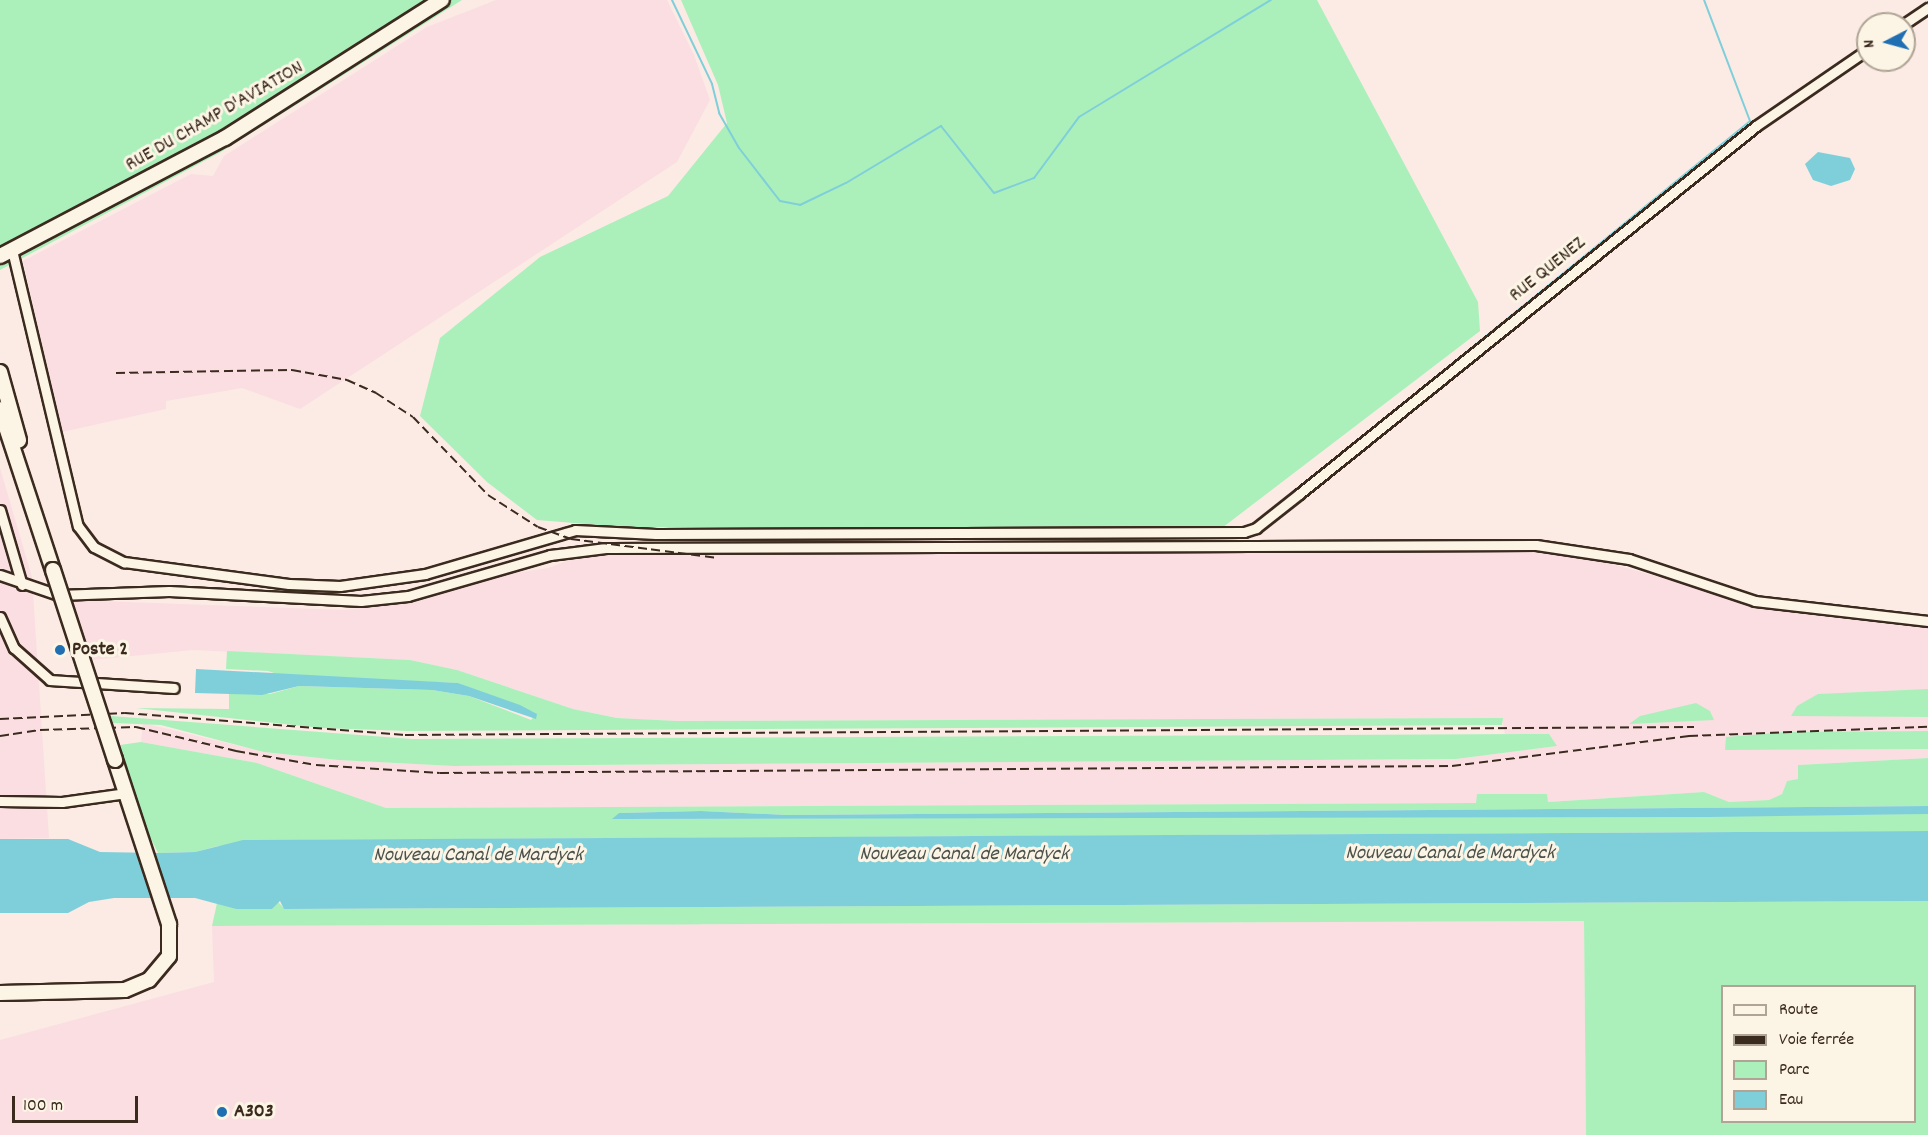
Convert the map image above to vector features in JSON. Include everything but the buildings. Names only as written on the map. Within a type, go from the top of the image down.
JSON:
[{"type":"main road","name":"RUE DU CHAMP D'AVIATION","points":[[6,253],[225,138],[442,0]]},
{"type":"main road","points":[[0,372],[53,570],[169,924],[169,956],[158,972],[141,984],[115,992],[0,993]]},
{"type":"main road","points":[[0,409],[36,513]]},
{"type":"main road","points":[[0,985],[141,984]]},
{"type":"street","name":"RUE QUENEZ","points":[[6,253],[80,530],[110,557],[303,585],[355,586],[415,576],[575,530],[1163,534],[1244,532],[1256,528],[1743,136],[1856,57]]},
{"type":"street","points":[[0,510],[22,585]]},
{"type":"street","points":[[0,575],[22,585],[64,596],[169,591],[369,601],[417,594],[558,554],[606,548],[1536,545],[1622,557],[1763,603],[1928,621]]},
{"type":"street","points":[[0,617],[14,648],[50,681],[174,688]]},
{"type":"street","points":[[0,801],[62,802],[126,793]]},
{"type":"shaded area","points":[[496,0],[667,0],[694,55],[710,100],[677,162],[300,409],[242,388],[166,401],[166,409],[62,432],[23,261],[191,174],[213,176],[224,156],[427,27]]},
{"type":"shaded area","points":[[0,468],[32,577],[49,838],[0,839]]},
{"type":"shaded area","points":[[1506,549],[1590,558],[1779,610],[1928,625],[1928,731],[1785,732],[1726,737],[1726,750],[1928,749],[1928,758],[1798,765],[1798,779],[1787,781],[1782,794],[1769,800],[1729,802],[1704,792],[1547,802],[1547,795],[1477,795],[1477,803],[386,808],[257,763],[141,742],[143,723],[264,752],[338,760],[454,766],[1456,759],[1556,746],[1548,734],[1505,735],[1502,718],[677,721],[617,718],[573,709],[457,670],[410,660],[193,650],[91,660],[72,600],[346,610],[429,596],[502,575],[548,568],[586,554]]},
{"type":"shaded area","points":[[1584,921],[1586,1135],[0,1135],[0,1040],[214,982],[212,926]]},
{"type":"green space","points":[[0,0],[462,0],[221,152],[0,270]]},
{"type":"green space","points":[[681,0],[1317,0],[1478,302],[1480,331],[1214,534],[1081,536],[934,528],[624,527],[537,520],[487,482],[420,416],[440,338],[540,257],[668,196],[727,123],[718,85]]},
{"type":"green space","points":[[227,651],[410,660],[457,670],[573,709],[617,718],[677,721],[1503,718],[1502,725],[408,731],[322,728],[136,708],[229,709],[229,694],[270,694],[299,686],[432,690],[469,696],[531,720],[536,714],[458,683],[283,676],[268,671],[226,669]]},
{"type":"green space","points":[[1928,689],[1928,717],[1791,716],[1797,706],[1818,694]]},
{"type":"green space","points":[[1696,703],[1710,711],[1714,720],[1629,724],[1640,716]]},
{"type":"green space","points":[[111,716],[412,739],[1549,734],[1557,746],[1456,759],[454,766],[338,760],[264,752],[161,725],[113,723]]},
{"type":"green space","points":[[1928,731],[1928,749],[1725,750],[1726,737],[1785,732]]},
{"type":"green space","points":[[141,742],[257,763],[386,808],[1476,803],[1477,794],[1547,794],[1548,802],[1704,792],[1729,802],[1769,800],[1782,794],[1787,781],[1798,779],[1798,765],[1928,758],[1928,806],[786,815],[701,811],[619,813],[613,819],[1928,814],[1928,831],[299,840],[218,846],[195,852],[158,853],[147,831],[120,745]]},
{"type":"green space","points":[[277,901],[285,909],[1928,901],[1928,1135],[1586,1135],[1584,921],[212,926],[217,903],[236,909],[272,909]]},
{"type":"water","points":[[1818,152],[1850,158],[1855,169],[1850,180],[1831,186],[1813,180],[1805,164]]},
{"type":"water","points":[[196,669],[458,683],[520,705],[537,714],[536,719],[469,696],[432,690],[299,686],[262,695],[195,693]]},
{"type":"water","points":[[1928,806],[1928,814],[1710,817],[612,819],[619,813],[701,811],[786,815]]},
{"type":"water","name":"Nouveau Canal de Mardyck","points":[[1928,831],[1928,901],[284,909],[280,901],[272,909],[236,909],[195,898],[114,898],[89,902],[68,913],[0,913],[0,839],[68,839],[100,852],[158,853],[195,852],[243,840]]},
{"type":"waterway","points":[[672,0],[712,84],[719,113],[739,148],[780,201],[800,205],[846,183],[941,126],[994,193],[1034,178],[1079,117],[1271,0]]},
{"type":"waterway","points":[[1360,439],[1750,121],[1704,0]]},
{"type":"railway","points":[[116,373],[292,370],[347,380],[376,393],[413,417],[488,495],[538,527],[571,539],[718,558]]},
{"type":"railway","points":[[0,719],[125,713],[405,735],[1694,727]]},
{"type":"railway","points":[[0,736],[40,730],[136,727],[236,751],[316,765],[440,773],[1452,766],[1689,736],[1928,727]]},
{"type":"place","name":"Poste 2","points":[[60,650]]},
{"type":"place","name":"A303","points":[[222,1112]]}]
